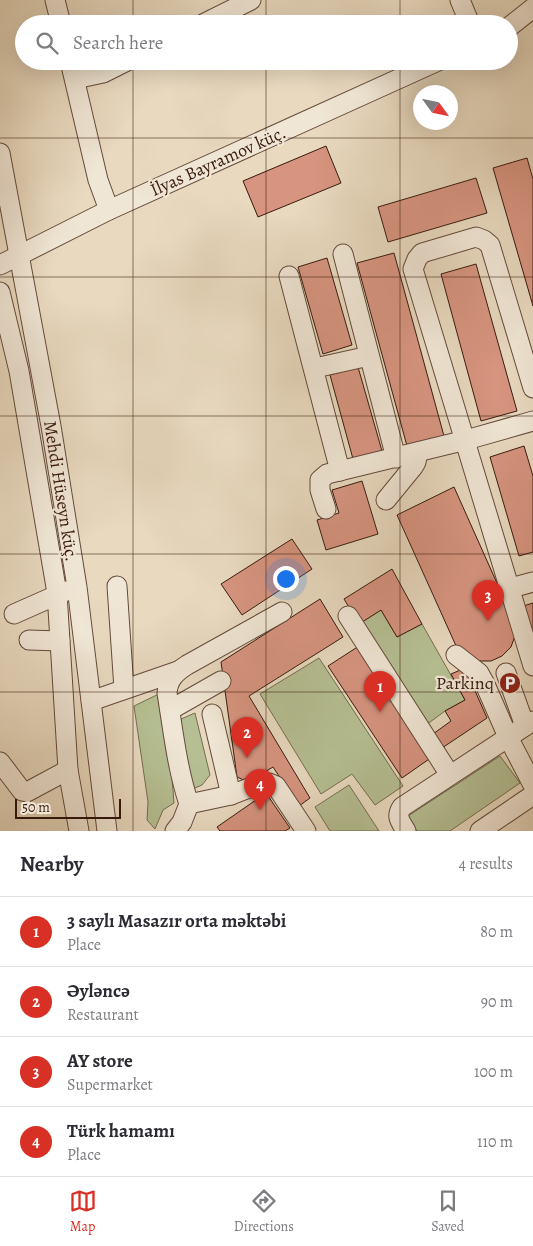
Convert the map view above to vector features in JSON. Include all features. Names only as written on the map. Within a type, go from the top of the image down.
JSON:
[{"type":"street","points":[[55,0],[59,15]]},
{"type":"street","points":[[221,15],[252,0]]},
{"type":"street","points":[[460,0],[466,15]]},
{"type":"street","points":[[518,20],[533,8]]},
{"type":"street","points":[[109,70],[103,73],[72,70],[98,180],[109,210]]},
{"type":"street","name":"İlyas Bayramov küç.","points":[[0,264],[109,210],[418,70]]},
{"type":"street","name":"Mehdi Hüseyn küç.","points":[[0,152],[77,587],[107,831]]},
{"type":"street","points":[[532,662],[413,268],[422,253],[476,237],[490,245],[533,388]]},
{"type":"street","points":[[343,254],[396,458]]},
{"type":"street","points":[[289,276],[340,471]]},
{"type":"street","points":[[0,292],[19,371],[20,426],[57,593],[68,770],[79,831]]},
{"type":"street","points":[[314,368],[369,356]]},
{"type":"street","points":[[326,509],[320,490],[320,480],[328,474],[466,440],[533,421]]},
{"type":"street","points":[[20,426],[50,426]]},
{"type":"street","points":[[386,500],[413,467],[418,452]]},
{"type":"street","points":[[511,588],[533,582]]},
{"type":"street","points":[[118,586],[124,689]]},
{"type":"street","points":[[14,614],[57,593],[77,587]]},
{"type":"street","points":[[91,701],[178,671],[282,612]]},
{"type":"street","points":[[348,616],[450,774]]},
{"type":"street","points":[[28,640],[60,641]]},
{"type":"street","points":[[456,655],[478,673],[484,682],[508,737],[533,785]]},
{"type":"street","points":[[175,831],[182,822],[189,804],[182,782],[168,686],[178,671]]},
{"type":"street","points":[[406,831],[398,818],[398,812],[402,807],[529,723],[506,672]]},
{"type":"street","points":[[170,710],[221,681]]},
{"type":"street","points":[[212,714],[231,795]]},
{"type":"street","points":[[0,762],[22,791],[27,792],[68,770]]},
{"type":"street","points":[[189,804],[231,795],[258,784],[269,783],[276,786],[306,831]]},
{"type":"street","points":[[485,830],[533,795]]},
{"type":"green space","points":[[381,610],[397,637],[422,624],[465,700],[445,711],[426,725],[359,624]]},
{"type":"green space","points":[[319,658],[403,786],[375,805],[352,774],[321,794],[260,694]]},
{"type":"green space","points":[[165,691],[174,803],[163,810],[155,829],[147,820],[148,802],[134,706]]},
{"type":"green space","points":[[195,713],[210,775],[202,785],[195,788],[189,784],[186,778],[181,719]]},
{"type":"green space","points":[[500,756],[520,783],[450,831],[417,831],[408,816]]},
{"type":"green space","points":[[349,785],[379,831],[330,831],[315,807]]},
{"type":"building","points":[[326,146],[341,183],[258,217],[243,181]]},
{"type":"building","points":[[527,158],[533,179],[533,306],[493,168]]},
{"type":"building","points":[[476,178],[487,213],[388,242],[378,207]]},
{"type":"building","points":[[394,253],[444,436],[407,446],[357,263]]},
{"type":"building","points":[[327,258],[352,345],[323,354],[298,267]]},
{"type":"building","points":[[476,264],[517,411],[481,421],[441,274]]},
{"type":"building","points":[[358,367],[382,451],[353,459],[330,375]]},
{"type":"building","points":[[524,446],[533,476],[533,552],[519,556],[490,457]]},
{"type":"building","points":[[362,481],[378,534],[326,550],[317,520],[339,513],[332,490]]},
{"type":"building","points":[[454,487],[509,610],[516,633],[511,647],[502,656],[491,661],[478,661],[457,648],[397,515]]},
{"type":"building","points":[[292,539],[312,569],[242,615],[221,584]]},
{"type":"building","points":[[392,569],[422,624],[397,637],[381,610],[359,624],[344,599]]},
{"type":"building","points":[[320,599],[343,637],[249,696],[310,798],[299,806],[273,767],[248,782],[237,777],[221,662]]},
{"type":"building","points":[[533,603],[533,644],[520,607]]},
{"type":"building","points":[[359,646],[432,757],[402,778],[328,666]]},
{"type":"building","points":[[465,668],[487,718],[442,748],[433,734],[451,721],[445,711],[465,700],[451,674]]},
{"type":"building","points":[[266,793],[290,828],[285,831],[220,831],[217,827]]},
{"type":"place","name":"AY store","points":[[488,621]]},
{"type":"place","name":"Parkinq","points":[[510,683]]},
{"type":"place","name":"3 saylı Masazır orta məktəbi","points":[[380,712]]},
{"type":"place","name":"Əyləncə","points":[[247,758]]},
{"type":"place","name":"Türk hamamı","points":[[260,810]]}]
